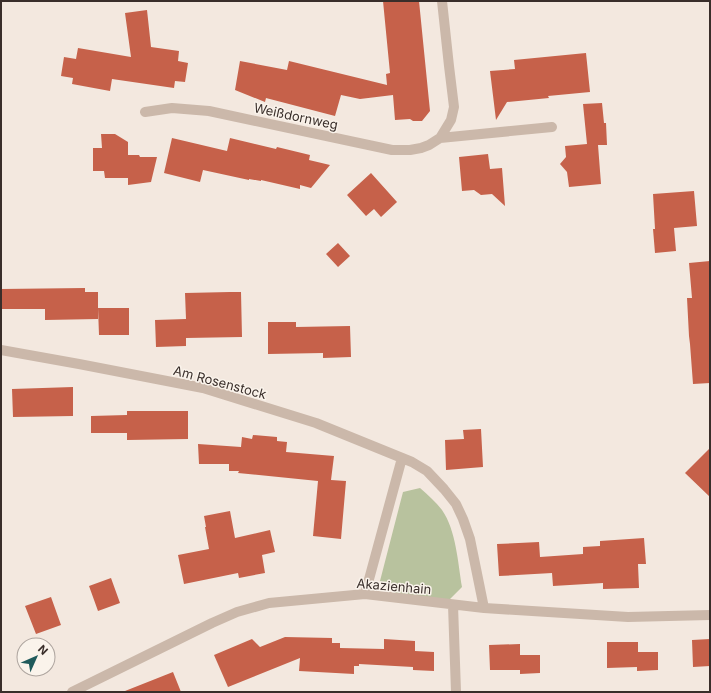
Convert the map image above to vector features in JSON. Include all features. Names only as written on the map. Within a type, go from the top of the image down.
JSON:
[{"type":"street","points":[[440,138],[451,120],[454,107],[442,1]]},
{"type":"street","name":"Weißdornweg","points":[[145,112],[172,108],[209,111],[392,150],[410,150],[421,148],[440,138],[552,127]]},
{"type":"street","name":"Am Rosenstock","points":[[1,350],[203,388],[316,424],[412,462],[427,471],[456,504],[470,539],[484,608]]},
{"type":"street","points":[[365,594],[402,458]]},
{"type":"street","name":"Akazienhain","points":[[72,692],[236,612],[269,603],[365,594],[484,608],[628,617],[710,615]]},
{"type":"street","points":[[453,604],[456,692]]},
{"type":"green space","points":[[420,488],[435,501],[442,510],[447,518],[453,537],[458,557],[462,587],[449,600],[395,595],[380,581],[403,492]]},
{"type":"building","points":[[383,1],[419,1],[430,111],[422,121],[413,121],[410,119],[395,120],[393,95],[360,99],[341,95],[335,116],[266,98],[265,102],[235,90],[240,61],[287,70],[289,61],[387,85],[386,74],[390,73]]},
{"type":"building","points":[[147,10],[151,47],[179,51],[178,61],[188,63],[185,82],[175,81],[174,88],[112,79],[110,91],[72,84],[73,78],[61,76],[64,57],[76,59],[78,48],[131,57],[125,13]]},
{"type":"building","points":[[586,53],[590,92],[507,102],[496,120],[490,71],[515,69],[514,60]]},
{"type":"building","points":[[602,103],[604,123],[606,123],[607,145],[598,145],[601,184],[569,187],[567,172],[560,164],[566,157],[565,146],[587,144],[583,104]]},
{"type":"building","points":[[101,134],[115,134],[128,142],[128,155],[157,157],[151,182],[128,185],[128,178],[105,178],[104,171],[93,171],[93,148],[102,148]]},
{"type":"building","points":[[172,138],[227,151],[230,138],[310,155],[309,160],[330,165],[311,188],[300,185],[300,189],[261,180],[249,180],[203,170],[200,182],[164,173]]},
{"type":"building","points":[[488,154],[490,169],[502,168],[505,206],[492,194],[481,195],[474,190],[462,191],[459,157]]},
{"type":"building","points":[[371,173],[397,202],[381,217],[374,209],[366,216],[347,195]]},
{"type":"building","points":[[694,191],[697,226],[674,228],[676,251],[655,253],[653,194]]},
{"type":"building","points":[[338,243],[350,256],[338,267],[326,254]]},
{"type":"building","points":[[710,261],[710,383],[693,384],[687,298],[692,298],[689,263]]},
{"type":"building","points":[[85,288],[85,292],[98,292],[98,319],[45,320],[45,309],[1,309],[1,289]]},
{"type":"building","points":[[241,292],[242,337],[186,338],[186,346],[156,347],[155,320],[186,319],[185,293]]},
{"type":"building","points":[[98,308],[129,308],[129,335],[99,335]]},
{"type":"building","points":[[268,322],[296,322],[296,327],[350,326],[351,357],[323,358],[323,353],[268,354]]},
{"type":"building","points":[[73,387],[73,416],[13,417],[12,389]]},
{"type":"building","points":[[127,411],[188,411],[188,439],[127,440],[127,433],[91,433],[91,416],[127,415]]},
{"type":"building","points":[[481,429],[483,467],[446,470],[445,440],[464,439],[463,430]]},
{"type":"building","points":[[253,435],[277,437],[277,441],[287,442],[286,452],[334,456],[331,480],[346,481],[341,539],[313,536],[318,481],[238,473],[239,471],[229,471],[229,464],[199,464],[198,444],[241,447],[242,437],[252,439]]},
{"type":"building","points":[[710,448],[710,497],[685,473]]},
{"type":"building","points":[[230,511],[235,538],[270,530],[275,552],[262,555],[265,573],[239,578],[238,573],[184,584],[178,555],[209,549],[204,516]]},
{"type":"building","points":[[644,538],[646,564],[638,564],[639,588],[603,589],[603,583],[553,586],[552,573],[499,576],[497,544],[539,542],[540,557],[583,554],[583,547],[600,546],[600,541]]},
{"type":"building","points":[[111,578],[120,603],[98,611],[89,586]]},
{"type":"building","points":[[51,597],[61,625],[36,634],[25,606]]},
{"type":"building","points":[[285,637],[332,638],[332,643],[340,643],[340,648],[384,649],[384,639],[415,641],[415,651],[434,652],[434,671],[413,670],[413,667],[359,664],[359,666],[354,666],[354,674],[299,671],[300,658],[228,687],[214,655],[252,639],[260,647]]},
{"type":"building","points":[[710,639],[710,666],[693,667],[692,640]]},
{"type":"building","points":[[607,642],[638,642],[638,652],[658,652],[658,670],[637,671],[637,667],[607,668]]},
{"type":"building","points":[[520,644],[520,670],[490,670],[489,645]]},
{"type":"building","points":[[520,655],[540,655],[540,673],[520,674]]},
{"type":"building","points":[[173,672],[181,692],[125,692],[125,691]]}]
